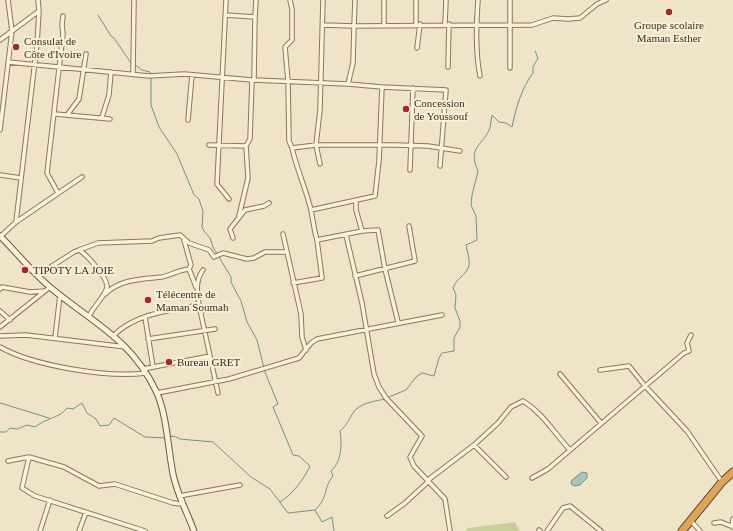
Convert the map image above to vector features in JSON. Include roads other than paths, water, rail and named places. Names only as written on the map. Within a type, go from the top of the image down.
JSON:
[{"type":"highway","points":[[682,531],[722,482],[733,472]]},
{"type":"street","points":[[0,130],[12,31],[8,0]]},
{"type":"street","points":[[16,222],[34,65],[39,11],[38,0]]},
{"type":"street","points":[[133,74],[134,0]]},
{"type":"street","points":[[226,0],[217,184],[229,199]]},
{"type":"street","points":[[239,216],[248,178],[246,146],[250,139],[256,0]]},
{"type":"street","points":[[290,0],[292,9],[292,40],[285,48],[288,81],[289,140],[296,167],[311,210],[313,226],[318,240],[322,278],[293,283]]},
{"type":"street","points":[[320,164],[316,146],[320,110],[323,0]]},
{"type":"street","points":[[348,84],[353,63],[355,0]]},
{"type":"street","points":[[384,0],[384,25]]},
{"type":"street","points":[[416,0],[418,24],[417,48]]},
{"type":"street","points":[[446,0],[448,68]]},
{"type":"street","points":[[478,0],[476,24],[477,63],[480,76]]},
{"type":"street","points":[[510,0],[510,68]]},
{"type":"street","points":[[323,25],[532,25],[553,18],[580,18],[597,4],[606,0]]},
{"type":"street","points":[[0,40],[39,11]]},
{"type":"street","points":[[225,15],[255,17]]},
{"type":"street","points":[[58,193],[47,174],[60,67],[63,16]]},
{"type":"street","points":[[67,115],[79,99],[86,54]]},
{"type":"street","points":[[8,62],[151,76],[192,74],[253,80],[446,90],[440,166]]},
{"type":"street","points":[[102,117],[109,95],[111,72]]},
{"type":"street","points":[[188,120],[192,74]]},
{"type":"street","points":[[311,210],[375,196],[382,87]]},
{"type":"street","points":[[410,170],[414,88]]},
{"type":"street","points":[[55,114],[102,117],[110,119]]},
{"type":"street","points":[[292,148],[379,145],[441,148],[460,151]]},
{"type":"street","points":[[209,146],[246,146]]},
{"type":"street","points":[[0,175],[21,178]]},
{"type":"street","points":[[82,177],[16,222],[0,236],[50,287],[114,335],[127,347],[145,371],[157,393],[174,476],[182,504],[194,531]]},
{"type":"street","points":[[356,200],[356,210],[362,231]]},
{"type":"street","points":[[233,238],[230,229],[245,210],[264,206],[269,203]]},
{"type":"street","points":[[355,276],[415,261],[409,226]]},
{"type":"street","points":[[318,240],[362,231],[378,230],[385,269],[398,322]]},
{"type":"street","points":[[283,234],[301,314],[302,337],[306,350]]},
{"type":"street","points":[[38,275],[79,250],[98,243],[152,241],[159,238],[180,235],[189,243],[209,250],[214,257],[224,253],[247,259],[254,258],[265,252],[286,252]]},
{"type":"street","points":[[346,235],[362,303],[374,374],[379,387],[390,402],[422,436],[410,457],[414,466],[445,499],[450,531]]},
{"type":"street","points":[[184,238],[191,265],[189,269],[196,287],[206,330],[218,393]]},
{"type":"street","points":[[79,250],[87,255],[106,280],[107,286],[103,296]]},
{"type":"street","points":[[89,316],[94,305],[116,285],[149,277],[163,276],[178,270],[189,269]]},
{"type":"street","points":[[196,287],[199,276],[203,270]]},
{"type":"street","points":[[0,288],[2,287],[30,292],[45,291]]},
{"type":"street","points":[[0,327],[50,287]]},
{"type":"street","points":[[55,338],[60,295]]},
{"type":"street","points":[[114,335],[123,326],[145,316],[199,305]]},
{"type":"street","points":[[201,311],[215,307]]},
{"type":"street","points":[[0,311],[10,320]]},
{"type":"street","points":[[157,393],[216,381],[299,358],[310,343],[317,339],[398,322],[442,315]]},
{"type":"street","points":[[145,316],[153,367]]},
{"type":"street","points":[[148,340],[215,329]]},
{"type":"street","points":[[0,336],[26,335],[107,346],[127,347]]},
{"type":"street","points":[[532,478],[548,469],[684,353],[689,351],[687,343],[691,335]]},
{"type":"street","points":[[0,347],[25,359],[56,366],[93,371],[136,374],[153,367],[210,356]]},
{"type":"street","points":[[600,370],[629,366],[645,386],[687,431],[722,482]]},
{"type":"street","points":[[560,374],[601,423]]},
{"type":"street","points":[[387,516],[405,503],[429,481],[474,445],[498,423],[511,408],[523,401],[548,422],[554,433],[570,450]]},
{"type":"street","points":[[474,445],[506,477]]},
{"type":"street","points":[[8,461],[29,457],[64,467],[99,486],[115,484],[174,503],[182,504]]},
{"type":"street","points":[[29,457],[22,488],[35,496],[86,512],[129,529],[145,531]]},
{"type":"street","points":[[180,496],[240,485]]},
{"type":"street","points":[[40,531],[50,500]]},
{"type":"street","points":[[547,531],[563,508],[570,506],[601,531]]},
{"type":"street","points":[[79,531],[86,512]]},
{"type":"street","points":[[714,523],[721,522],[733,527],[733,519]]},
{"type":"street","points":[[691,521],[700,531]]},
{"type":"water","points":[[582,472],[587,473],[587,478],[580,485],[574,486],[571,484],[572,480]]},
{"type":"waterway","points":[[98,15],[131,63]]},
{"type":"waterway","points":[[389,397],[406,390],[416,377],[422,373],[434,376],[442,353],[454,351],[454,338],[460,327],[460,321],[455,308],[456,295],[453,288],[469,264],[466,245],[477,240],[476,216],[471,205],[478,171],[475,163],[475,151],[490,128],[492,115],[499,122],[506,123],[512,127],[520,99],[525,86],[533,73],[533,67],[538,58],[535,51]]},
{"type":"waterway","points":[[134,64],[142,70],[150,72],[150,74]]},
{"type":"waterway","points":[[151,78],[151,105],[159,127],[177,154],[194,195],[199,199],[203,211],[202,227],[210,238],[213,247],[231,277],[231,282],[241,301],[247,322],[257,340],[265,372],[278,404],[273,407],[293,455],[299,456],[310,466],[297,486],[280,502]]},
{"type":"waterway","points":[[315,510],[322,501],[333,476],[331,471],[335,467],[341,447],[340,431],[359,407],[368,403],[386,399]]},
{"type":"waterway","points":[[0,403],[49,418]]},
{"type":"waterway","points":[[0,432],[6,432],[10,428],[17,429],[27,425],[35,427],[61,414],[67,408],[73,409],[82,403],[87,413],[96,419],[100,426],[109,425],[114,418],[145,437],[166,438]]},
{"type":"waterway","points":[[169,437],[174,436],[180,439],[213,442],[251,477],[270,489],[288,513],[315,510],[322,522],[332,517],[334,531]]},
{"type":"place","name":"Groupe scolaire Maman Esther","points":[[669,12]]},
{"type":"place","name":"Consulat de Côte d'Ivoire","points":[[16,47]]},
{"type":"place","name":"Concession de Youssouf","points":[[406,109]]},
{"type":"place","name":"TIPOTY LA JOIE","points":[[25,270]]},
{"type":"place","name":"Télécentre de Maman Soumah","points":[[148,300]]},
{"type":"place","name":"Bureau GRET","points":[[169,362]]}]
